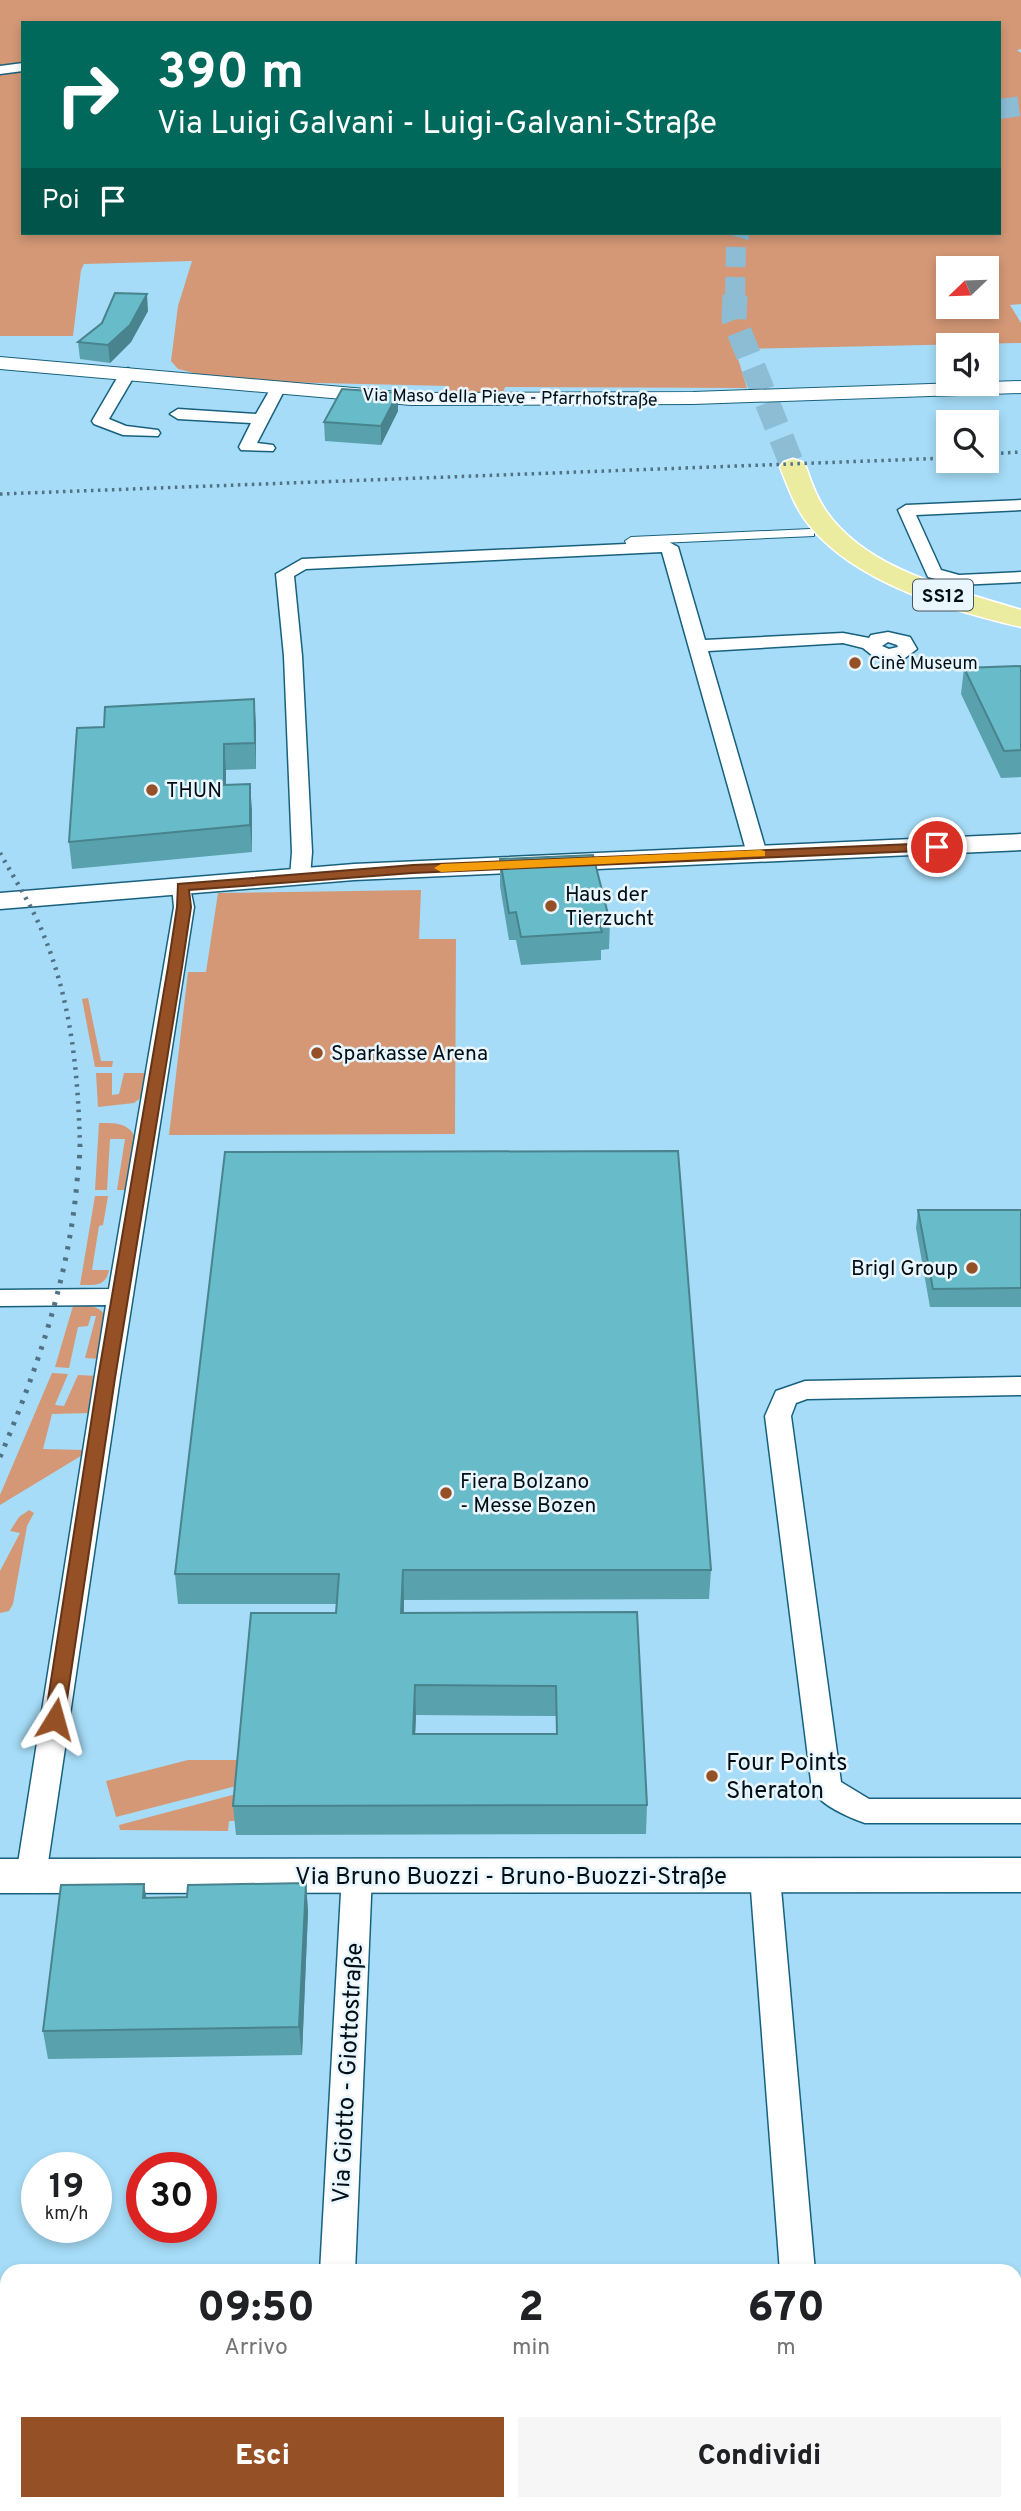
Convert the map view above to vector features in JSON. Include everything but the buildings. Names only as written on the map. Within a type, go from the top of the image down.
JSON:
[{"type":"main road","name":"SS12","points":[[793,467],[804,498],[819,520],[841,543],[872,564],[938,593],[1021,619]]},
{"type":"main road","points":[[0,901],[401,869],[1021,842]]},
{"type":"main road","name":"Via Bruno Buozzi - Bruno-Buozzi-Straße","points":[[15,1876],[1021,1875]]},
{"type":"street","points":[[0,70],[21,67]]},
{"type":"street","name":"Via Maso della Pieve - Pfarrhofstraße","points":[[0,363],[411,399],[557,400],[820,395],[1021,387]]},
{"type":"street","points":[[128,373],[100,421],[123,430],[152,433]]},
{"type":"street","points":[[267,448],[247,447],[277,389]]},
{"type":"street","points":[[178,414],[261,419]]},
{"type":"street","points":[[1021,505],[906,510],[934,573],[958,580],[1021,577]]},
{"type":"street","points":[[633,548],[631,541],[810,533]]},
{"type":"street","points":[[300,877],[302,852],[294,684],[285,574],[302,564],[669,547],[757,854]]},
{"type":"street","points":[[699,646],[843,638],[872,643]]},
{"type":"street","points":[[15,1876],[76,1574],[184,907],[182,887]]},
{"type":"street","points":[[0,1297],[122,1297]]},
{"type":"street","points":[[1021,1387],[805,1390],[785,1397],[778,1416],[827,1789],[865,1811],[1021,1811]]},
{"type":"street","name":"Via Giotto - Giottostraße","points":[[337,2264],[357,1874]]},
{"type":"street","points":[[765,1877],[797,2264]]},
{"type":"shaded area","points":[[0,0],[1021,0],[1021,49],[1017,50],[1021,53],[1021,304],[1010,305],[1021,323],[1021,343],[999,343],[999,333],[936,333],[936,345],[735,349],[747,388],[505,387],[503,393],[449,392],[449,386],[276,382],[202,375],[178,369],[171,361],[178,306],[192,261],[84,264],[73,336],[0,336]]},
{"type":"shaded area","name":"Sparkasse Arena","points":[[421,890],[419,939],[456,939],[455,1134],[169,1135],[188,972],[206,972],[218,893]]},
{"type":"shaded area","points":[[88,998],[101,1061],[113,1061],[112,1067],[95,1067],[82,999]]},
{"type":"shaded area","points":[[96,1073],[112,1073],[112,1095],[119,1094],[124,1073],[146,1073],[143,1096],[134,1103],[98,1107]]},
{"type":"shaded area","points":[[99,1123],[124,1126],[135,1137],[126,1190],[117,1190],[125,1139],[110,1139],[107,1190],[95,1190]]},
{"type":"shaded area","points":[[95,1196],[108,1196],[103,1225],[99,1226],[92,1270],[109,1270],[102,1282],[80,1285]]},
{"type":"shaded area","points":[[73,1306],[95,1307],[105,1315],[100,1359],[85,1358],[96,1316],[91,1316],[88,1326],[78,1327],[69,1368],[55,1367]]},
{"type":"shaded area","points":[[52,1373],[68,1374],[55,1405],[64,1406],[78,1375],[98,1376],[91,1413],[52,1414],[43,1449],[83,1450],[84,1454],[0,1505],[0,1495]]},
{"type":"shaded area","points":[[29,1510],[34,1513],[27,1526],[13,1604],[9,1611],[0,1613],[0,1571],[20,1533],[10,1531],[19,1517]]},
{"type":"shaded area","points":[[188,1760],[243,1760],[240,1785],[116,1817],[106,1781]]},
{"type":"shaded area","points":[[240,1793],[237,1821],[229,1821],[228,1831],[120,1830],[119,1825]]},
{"type":"tunnel","points":[[1001,109],[1021,106]]},
{"type":"tunnel","points":[[735,297],[736,246],[739,235]]},
{"type":"tunnel","points":[[735,295],[734,319],[793,467]]},
{"type":"railway","points":[[999,453],[1021,452]]},
{"type":"railway","points":[[0,494],[936,458]]},
{"type":"railway","points":[[0,853],[39,924],[59,978],[75,1062],[80,1146]]},
{"type":"railway","points":[[0,1457],[26,1393],[57,1295],[71,1228],[80,1146]]},
{"type":"slow traffic","points":[[441,868],[760,854]]},
{"type":"place","name":"Cinè Museum","points":[[855,663]]},
{"type":"place","name":"THUN","points":[[152,790]]},
{"type":"place","name":"Haus der Tierzucht","points":[[551,906]]},
{"type":"place","name":"Sparkasse Arena","points":[[317,1053]]},
{"type":"place","name":"Brigl Group","points":[[972,1268]]},
{"type":"place","name":"Fiera Bolzano - Messe Bozen","points":[[446,1493]]},
{"type":"place","name":"Four Points Sheraton","points":[[712,1776]]},
{"type":"route","points":[[55,1719],[107,1378],[175,967],[184,907],[182,887],[354,872],[937,847]]}]
